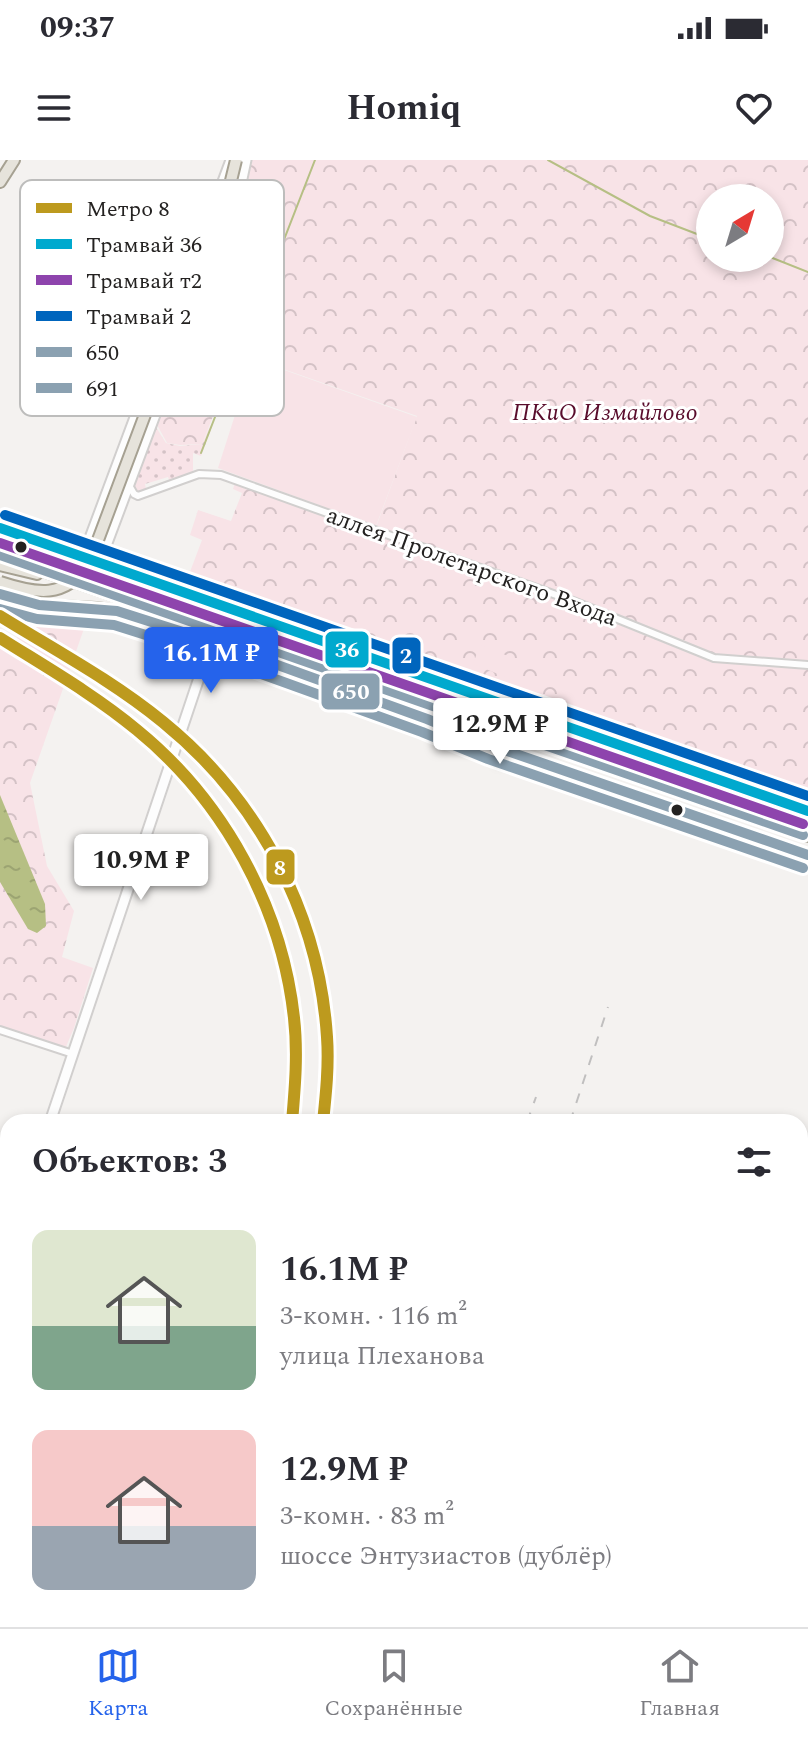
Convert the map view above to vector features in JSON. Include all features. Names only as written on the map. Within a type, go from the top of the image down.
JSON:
[{"type":"main road","points":[[0,182],[14,160]]},
{"type":"main road","points":[[226,180],[234,160]]},
{"type":"main road","points":[[230,180],[234,160]]},
{"type":"main road","points":[[242,180],[246,160]]},
{"type":"main road","points":[[66,563],[84,554],[136,416]]},
{"type":"main road","points":[[0,582],[36,592],[49,592],[75,581],[89,564],[144,416]]},
{"type":"main road","points":[[112,579],[102,567],[101,559],[154,416]]},
{"type":"main road","points":[[0,540],[808,822]]},
{"type":"main road","points":[[0,556],[213,636],[407,697],[808,836]]},
{"type":"main road","points":[[0,565],[69,580]]},
{"type":"main road","points":[[0,594],[39,605],[117,611],[190,635],[213,636],[226,647],[493,746],[808,855]]},
{"type":"main road","points":[[53,1114],[213,636],[213,620],[206,613]]},
{"type":"main road","points":[[190,635],[201,643],[207,654]]},
{"type":"main road","points":[[207,654],[226,647]]},
{"type":"main road","points":[[335,687],[407,697]]},
{"type":"street","name":"аллея Пролетарского Входа","points":[[129,483],[131,491],[138,496],[199,474],[221,475],[573,601],[714,658],[808,665]]},
{"type":"street","points":[[0,1030],[73,1054]]},
{"type":"green space","name":"ПКиО Измайлово","points":[[248,160],[808,160],[808,662],[714,656],[496,570],[376,527],[417,416],[284,369],[284,180],[241,180]]},
{"type":"green space","points":[[284,370],[417,417],[376,526],[218,468],[235,416],[284,416]]},
{"type":"green space","name":"ПКиО Измайлово","points":[[159,416],[213,416],[202,444],[167,443],[156,423]]},
{"type":"green space","points":[[154,424],[166,443],[180,446],[202,444],[212,427],[201,456],[193,453],[193,474],[170,482],[168,477],[145,484],[146,489],[137,492],[132,485]]},
{"type":"green space","points":[[235,483],[502,578],[712,662],[808,668],[808,802],[290,621],[291,616],[185,585],[202,540],[190,535],[198,510],[231,521],[242,493],[233,489]]},
{"type":"green space","points":[[25,612],[87,620],[30,783],[47,866],[74,911],[62,957],[93,968],[65,1049],[0,1026],[0,645],[16,641]]},
{"type":"green space","points":[[480,645],[521,661],[513,680],[473,664]]},
{"type":"water","points":[[0,795],[45,904],[46,926],[37,933],[28,929],[0,882]]},
{"type":"waterway","points":[[284,240],[315,160]]},
{"type":"waterway","points":[[548,160],[650,216],[696,234]]},
{"type":"waterway","points":[[784,263],[808,272]]},
{"type":"waterway","points":[[201,453],[215,416]]},
{"type":"railway","points":[[573,1114],[608,1007]]},
{"type":"railway","points":[[530,1114],[536,1097]]},
{"type":"metro line","name":"8","points":[[0,616],[104,679],[163,722],[228,787],[255,824],[278,863],[312,947],[322,991],[327,1037],[324,1114]]},
{"type":"metro line","name":"8","points":[[0,638],[70,682],[137,730],[197,789],[222,823],[262,897],[277,936],[287,977],[296,1044],[293,1114]]},
{"type":"tram line","name":"2","points":[[5,515],[808,796]]},
{"type":"tram line","name":"36","points":[[0,528],[808,811]]},
{"type":"tram line","name":"т2","points":[[0,543],[803,824]]},
{"type":"transit line","name":"650","points":[[0,540],[808,822]]},
{"type":"transit line","name":"691","points":[[0,555],[803,835]]},
{"type":"transit line","name":"650","points":[[0,594],[39,605],[117,611],[211,641],[493,746],[808,855]]},
{"type":"transit line","name":"691","points":[[0,609],[37,619],[114,625],[206,654],[488,759],[803,868]]}]
